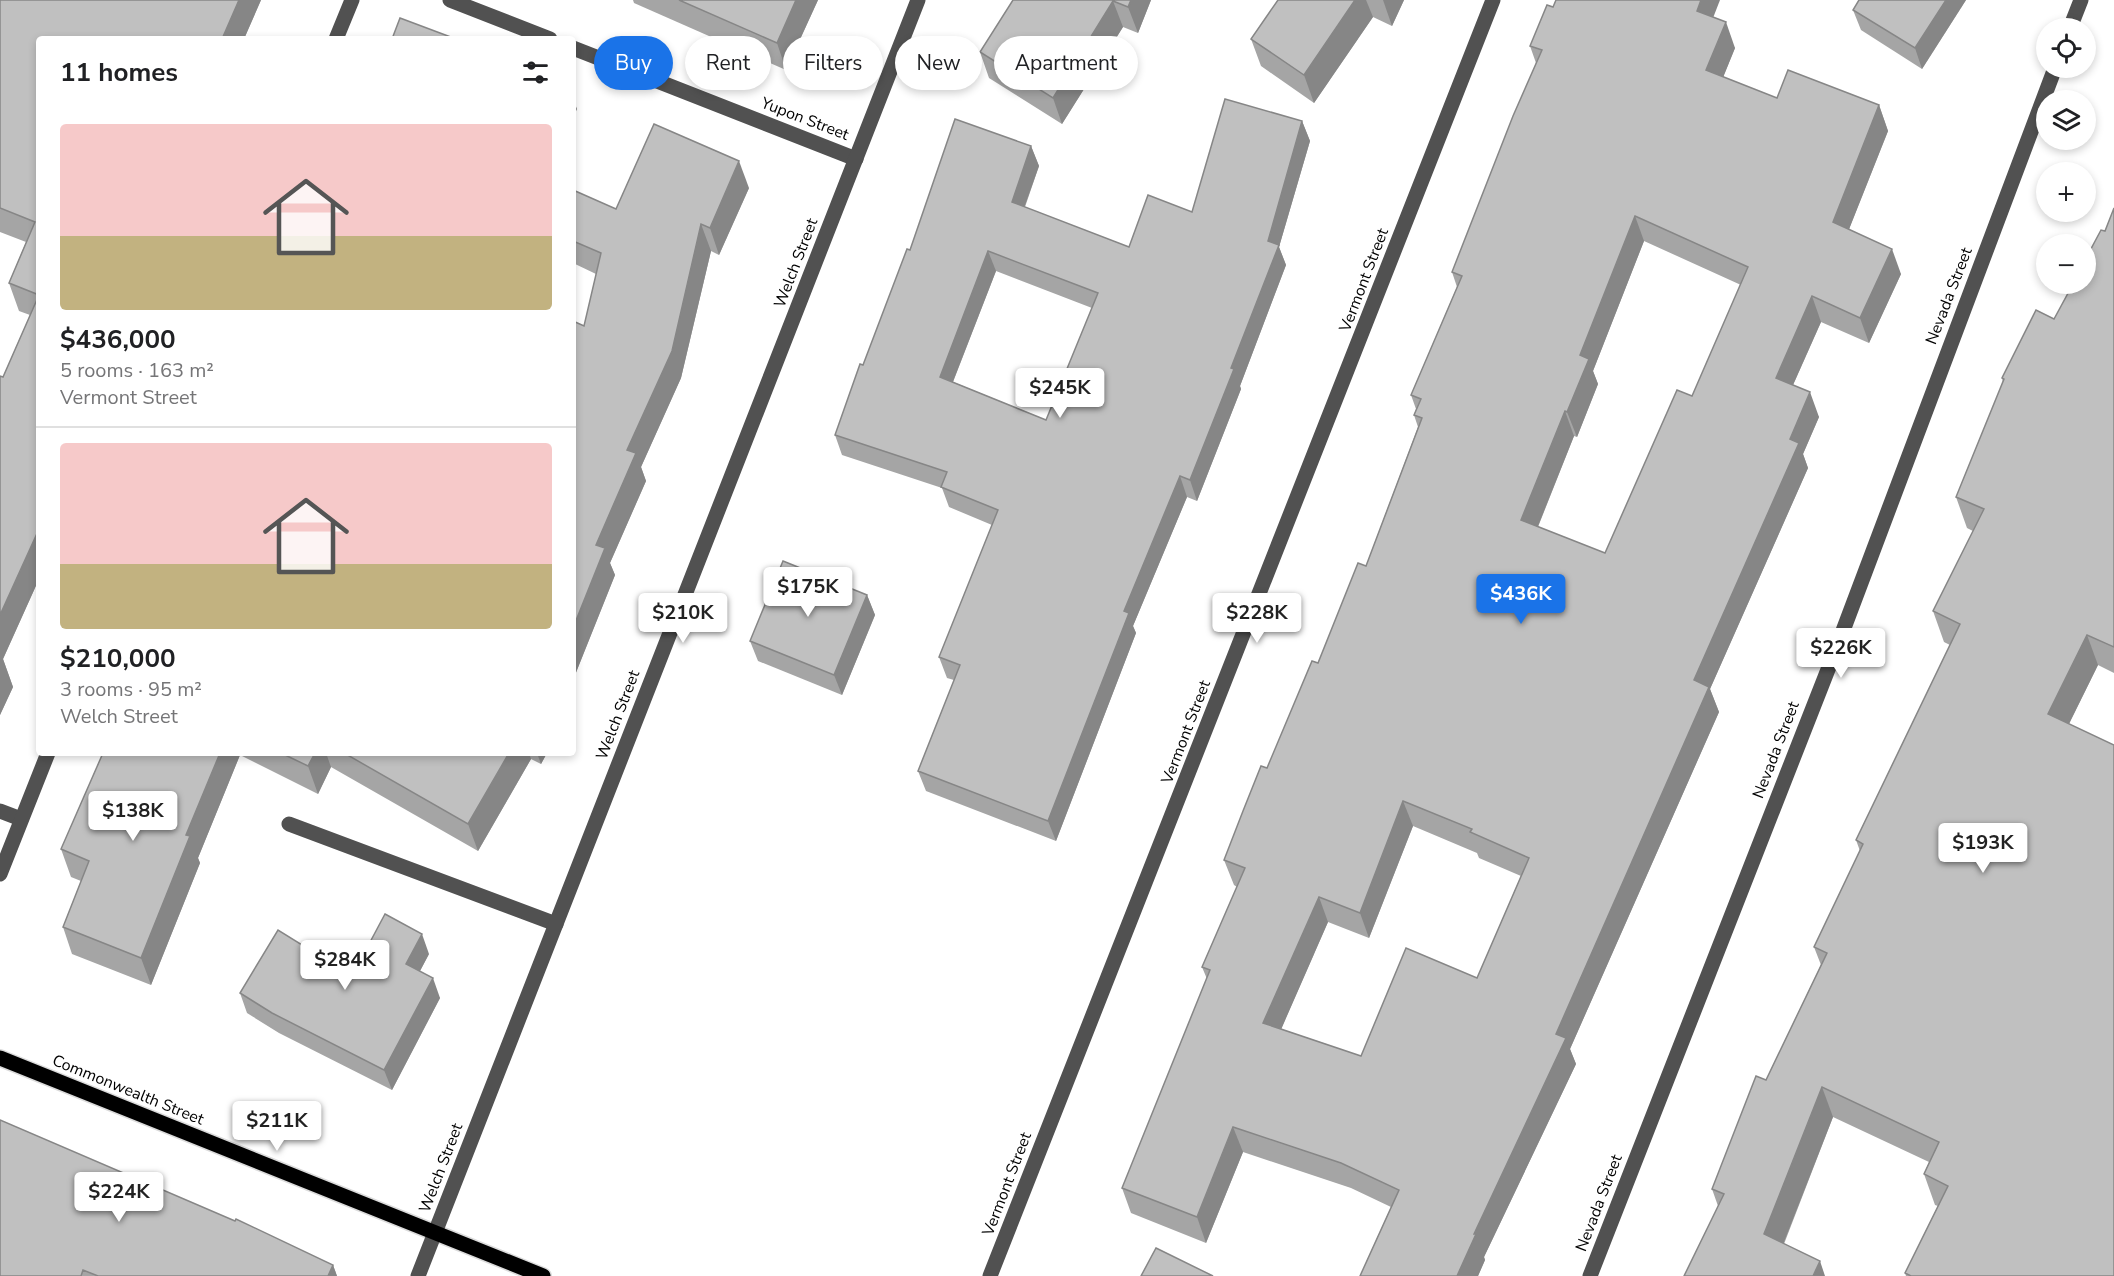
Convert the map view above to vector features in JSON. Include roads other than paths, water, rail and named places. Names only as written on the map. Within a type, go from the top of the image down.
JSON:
[{"type":"main road","name":"Commonwealth Street","points":[[0,1059],[543,1276]]},
{"type":"street","points":[[337,36],[352,0]]},
{"type":"street","points":[[450,0],[542,36]]},
{"type":"street","name":"Welch Street","points":[[418,1276],[918,0]]},
{"type":"street","name":"Vermont Street","points":[[990,1276],[1493,0]]},
{"type":"street","points":[[2074,18],[2081,0]]},
{"type":"street","name":"Yupon Street","points":[[576,49],[856,159]]},
{"type":"street","name":"Nevada Street","points":[[1590,1276],[1838,644],[2051,78]]},
{"type":"street","points":[[0,874],[47,756]]},
{"type":"street","points":[[0,811],[21,819]]},
{"type":"street","points":[[289,825],[556,924]]}]
